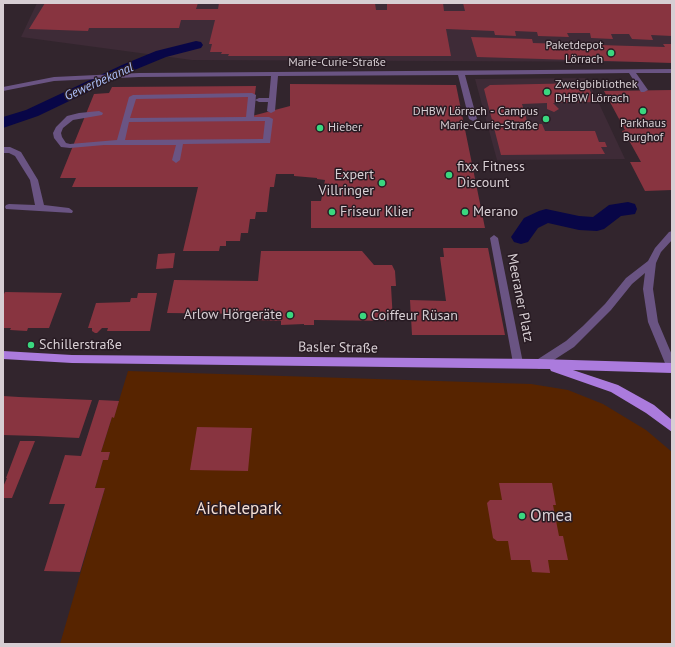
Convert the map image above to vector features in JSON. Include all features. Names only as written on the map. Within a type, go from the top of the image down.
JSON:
[{"type":"main road","name":"Basler Straße","points":[[3,355],[72,359],[518,363],[672,368]]},
{"type":"main road","points":[[539,364],[584,377],[614,388],[650,409],[672,427]]},
{"type":"street","name":"Marie-Curie-Straße","points":[[3,89],[42,80],[139,75],[461,74],[672,71]]},
{"type":"street","points":[[632,72],[644,90]]},
{"type":"street","points":[[271,111],[275,74]]},
{"type":"street","points":[[461,74],[473,119]]},
{"type":"street","points":[[120,143],[133,97],[252,95],[250,119]]},
{"type":"street","points":[[259,100],[272,100]]},
{"type":"street","points":[[99,113],[79,115],[70,118],[60,127],[57,133],[58,138],[64,145],[70,146],[120,143],[267,141],[269,119],[126,120]]},
{"type":"street","points":[[176,160],[180,142]]},
{"type":"street","points":[[3,150],[10,150],[18,154],[34,180],[40,208]]},
{"type":"street","points":[[9,206],[69,210]]},
{"type":"street","points":[[672,234],[658,250],[651,263],[648,289],[653,322],[672,368]]},
{"type":"street","name":"Meeraner Platz","points":[[494,238],[518,363]]},
{"type":"street","points":[[539,364],[570,344],[587,329],[608,307],[629,280],[651,263]]},
{"type":"shaded area","points":[[37,3],[672,3],[672,62],[192,60],[21,37]]},
{"type":"shaded area","name":"DHBW Lörrach - Campus Marie-Curie-Straße","points":[[587,78],[625,159],[497,160],[475,79]]},
{"type":"green space","name":"Aichelepark","points":[[128,371],[531,384],[568,390],[603,404],[646,430],[672,452],[672,644],[60,644],[105,488],[95,488],[103,460],[108,460],[110,453],[101,452],[112,417],[114,417]]},
{"type":"building","points":[[45,3],[198,3],[196,9],[218,9],[219,3],[375,3],[376,10],[387,10],[387,3],[443,3],[444,11],[465,11],[463,3],[672,3],[672,36],[651,35],[653,40],[632,39],[629,34],[611,34],[613,39],[591,38],[590,33],[567,33],[569,37],[538,36],[537,32],[515,31],[516,36],[495,35],[494,31],[446,29],[451,56],[228,56],[229,54],[221,54],[222,52],[210,52],[212,44],[209,44],[215,20],[181,20],[179,28],[89,28],[88,31],[29,29]]},
{"type":"building","points":[[471,37],[532,39],[533,43],[665,47],[663,44],[672,44],[672,63],[477,57]]},
{"type":"building","points":[[586,83],[596,102],[553,103],[559,109],[554,112],[547,109],[547,103],[522,104],[528,124],[542,124],[545,131],[595,131],[599,142],[605,142],[607,147],[601,147],[605,154],[501,155],[484,89],[490,85]]},
{"type":"building","points":[[290,84],[456,85],[485,228],[311,228],[311,201],[321,201],[325,180],[294,176],[294,174],[276,174],[274,187],[270,187],[267,212],[256,212],[255,219],[250,219],[248,233],[241,233],[240,241],[226,241],[226,246],[220,246],[219,251],[183,251],[198,187],[72,187],[76,178],[60,178],[94,94],[109,93],[112,87],[256,86],[252,116],[290,106]]},
{"type":"building","name":"Parkhaus Burghof","points":[[672,90],[672,190],[645,191],[630,162],[641,162],[626,135],[624,135],[622,131],[625,130],[604,91]]},
{"type":"building","points":[[443,248],[488,248],[505,335],[412,335],[410,300],[446,301],[440,257],[444,257]]},
{"type":"building","points":[[261,251],[362,251],[374,265],[392,265],[395,271],[396,286],[391,286],[393,321],[314,320],[314,325],[281,325],[281,321],[253,320],[254,314],[167,313],[174,280],[258,281]]},
{"type":"building","points":[[175,253],[173,268],[156,269],[158,254]]},
{"type":"building","points":[[5,292],[62,293],[49,328],[28,328],[27,331],[3,328],[3,296]]},
{"type":"building","points":[[138,293],[157,293],[150,331],[107,331],[108,328],[102,328],[95,333],[92,331],[92,328],[88,328],[96,303],[130,302],[131,298],[137,298]]},
{"type":"building","points":[[3,396],[92,400],[79,438],[3,435]]},
{"type":"building","points":[[99,400],[119,401],[114,418],[112,417],[101,452],[110,452],[108,460],[103,460],[95,488],[105,488],[80,572],[44,571],[65,504],[49,504],[65,455],[81,456]]},
{"type":"building","points":[[197,427],[252,428],[248,471],[190,470]]},
{"type":"building","points":[[20,441],[35,441],[12,498],[3,498],[3,487]]},
{"type":"building","points":[[499,483],[552,483],[556,505],[553,505],[559,536],[563,536],[568,560],[548,560],[550,573],[532,572],[530,560],[511,560],[508,541],[497,541],[493,538],[487,503],[490,500],[502,500]]},
{"type":"waterway","name":"Gewerbekanal","points":[[3,123],[32,113],[127,68],[161,54],[196,45]]},
{"type":"waterway","points":[[521,237],[531,223],[546,216],[579,223],[597,224],[616,210],[628,209]]},
{"type":"place","name":"Paketdepot Lörrach","points":[[611,53]]},
{"type":"place","name":"Zweigbibliothek DHBW Lörrach","points":[[547,92]]},
{"type":"place","name":"Parkhaus Burghof","points":[[643,111]]},
{"type":"place","name":"DHBW Lörrach - Campus Marie-Curie-Straße","points":[[546,119]]},
{"type":"place","name":"Hieber","points":[[320,128]]},
{"type":"place","name":"fixx Fitness Discount","points":[[449,175]]},
{"type":"place","name":"Expert Villringer","points":[[382,183]]},
{"type":"place","name":"Friseur Klier","points":[[332,212]]},
{"type":"place","name":"Merano","points":[[465,212]]},
{"type":"place","name":"Arlow Hörgeräte","points":[[290,315]]},
{"type":"place","name":"Coiffeur Rüsan","points":[[363,316]]},
{"type":"place","name":"Schillerstraße","points":[[31,345]]},
{"type":"place","name":"Omea","points":[[522,516]]}]
